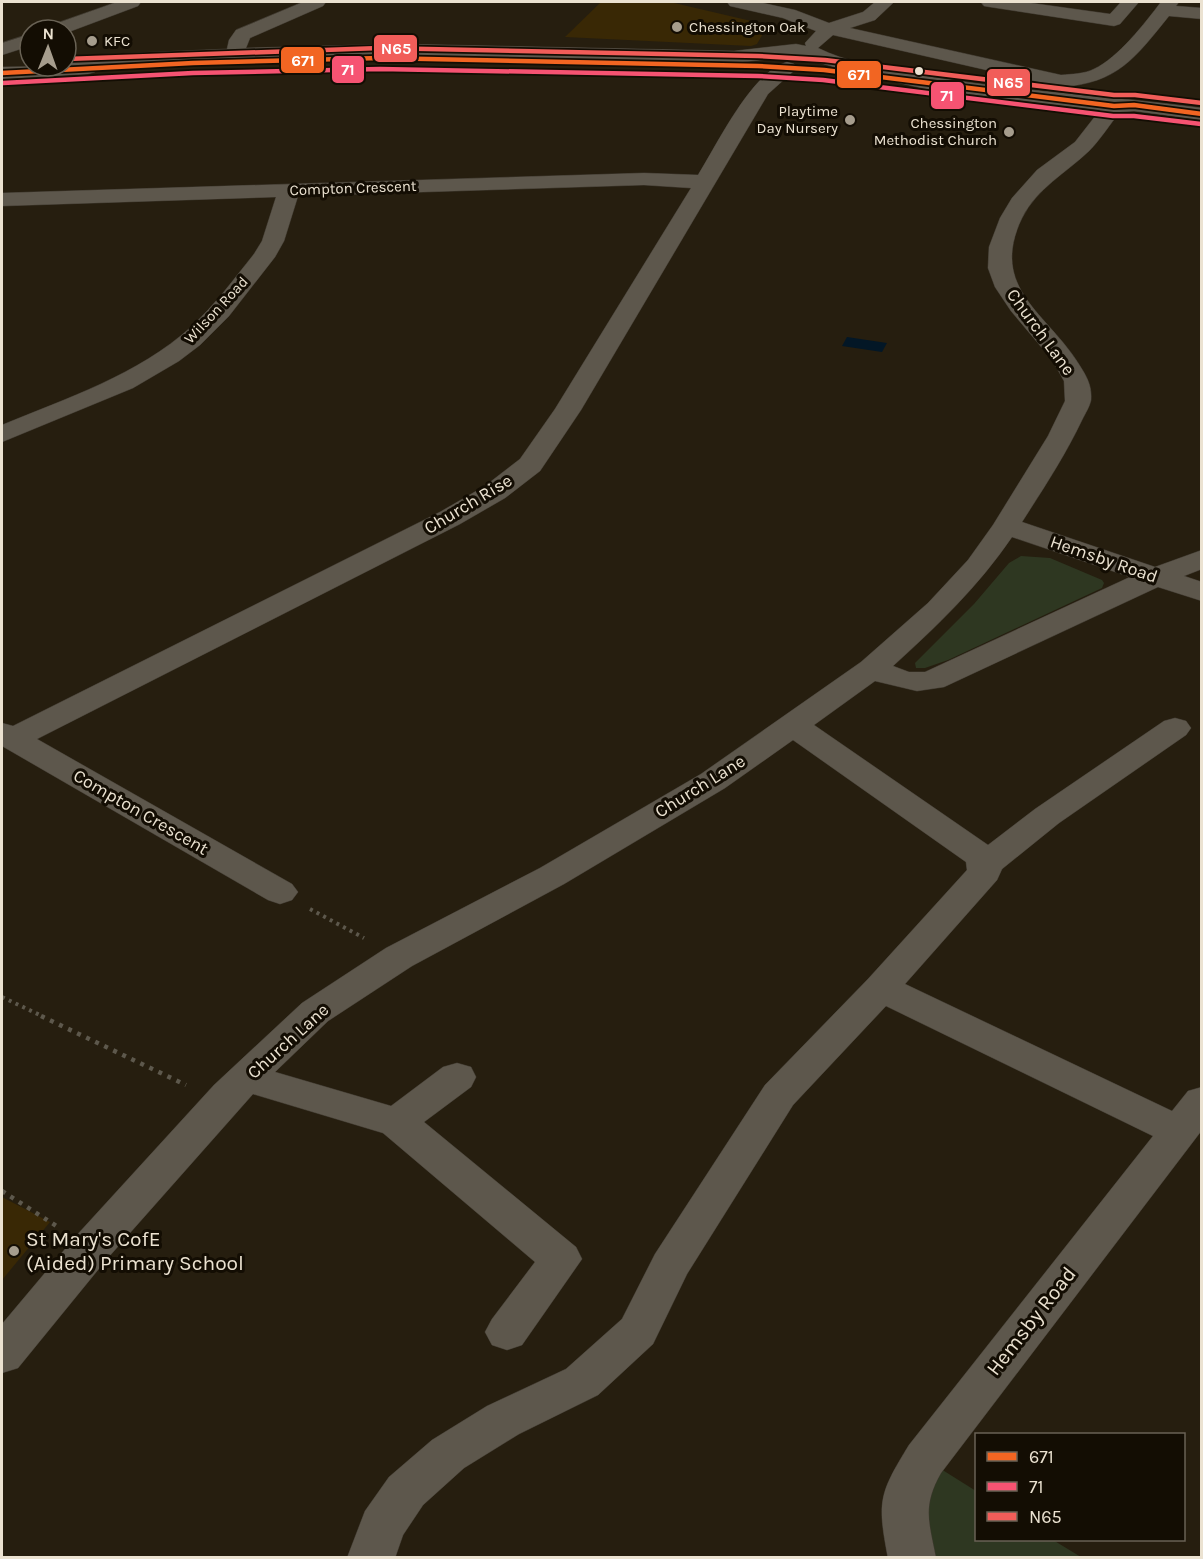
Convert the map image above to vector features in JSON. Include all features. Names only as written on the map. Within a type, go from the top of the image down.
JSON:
[{"type":"street","points":[[78,22],[132,2]]},
{"type":"street","points":[[236,54],[238,40],[243,34],[317,2]]},
{"type":"street","points":[[736,2],[789,14],[829,29],[1060,81],[1088,78],[1111,67],[1167,6],[1202,14]]},
{"type":"street","points":[[790,61],[829,29],[869,16],[885,2]]},
{"type":"street","points":[[990,2],[1114,20],[1130,2]]},
{"type":"street","points":[[78,61],[236,54],[466,51],[734,57],[818,65],[822,58],[862,69],[949,86]]},
{"type":"street","points":[[2,73],[193,63],[380,58],[725,66],[790,61],[949,86],[1202,114]]},
{"type":"street","name":"Church Rise","points":[[7,736],[450,518],[495,492],[530,465],[568,410],[760,90],[790,61]]},
{"type":"street","points":[[2,66],[18,65]]},
{"type":"street","points":[[725,66],[747,76],[760,90]]},
{"type":"street","points":[[1114,106],[1128,112],[1202,124]]},
{"type":"street","name":"Church Lane","points":[[2,1355],[91,1248],[234,1090],[315,1012],[399,957],[562,870],[713,781],[872,669],[939,609],[978,566],[1006,526],[1061,436],[1078,401],[1077,381],[1063,358],[1019,306],[1007,287],[1000,268],[1000,247],[1011,218],[1020,203],[1045,175],[1082,147],[1114,106]]},
{"type":"street","name":"Compton Crescent","points":[[2,199],[644,179],[705,182]]},
{"type":"street","name":"Wilson Road","points":[[2,434],[128,380],[166,359],[193,339],[264,256],[273,241],[289,191]]},
{"type":"street","name":"Hemsby Road","points":[[1006,526],[1202,592]]},
{"type":"street","points":[[872,669],[902,681],[920,684],[933,680],[1155,577],[1202,559]]},
{"type":"street","points":[[372,1557],[382,1526],[406,1491],[448,1454],[503,1420],[582,1382],[638,1331],[670,1266],[779,1095],[881,988],[985,872],[982,857],[793,725]]},
{"type":"street","points":[[984,866],[1047,816],[1175,728]]},
{"type":"street","name":"Compton Crescent","points":[[7,736],[280,892]]},
{"type":"street","points":[[881,988],[1190,1116]]},
{"type":"street","points":[[398,1122],[457,1077]]},
{"type":"street","points":[[234,1090],[398,1122],[561,1259],[507,1332]]},
{"type":"street","name":"Hemsby Road","points":[[912,1557],[904,1517],[908,1489],[925,1459],[1190,1116]]},
{"type":"path","points":[[280,892],[399,957]]},
{"type":"path","points":[[2,997],[234,1090]]},
{"type":"path","points":[[2,1191],[91,1248]]},
{"type":"shaded area","points":[[601,2],[670,2],[768,25],[757,44],[751,46],[565,37]]},
{"type":"shaded area","name":"St Mary's CofE (Aided) Primary School","points":[[2,1197],[50,1222],[2,1280]]},
{"type":"green space","points":[[1021,556],[1050,558],[1102,580],[1104,583],[1102,588],[948,660],[925,668],[916,668],[915,663],[974,604],[1009,563]]},
{"type":"green space","points":[[925,1459],[975,1490],[975,1541],[1055,1541],[1081,1557],[912,1557]]},
{"type":"water","points":[[847,337],[887,343],[882,352],[842,346]]},
{"type":"transit line","name":"N65","points":[[78,58],[380,48],[758,56],[825,60],[1114,95],[1135,95],[1202,103]]},
{"type":"transit line","name":"671","points":[[2,73],[193,63],[380,58],[758,66],[824,70],[1114,106],[1134,105],[1202,114]]},
{"type":"transit line","name":"71","points":[[3,83],[193,73],[380,69],[758,76],[823,80],[1113,116],[1134,116],[1201,124]]},
{"type":"place","name":"Chessington Oak","points":[[677,27]]},
{"type":"place","name":"KFC","points":[[92,41]]},
{"type":"place","name":"Playtime Day Nursery","points":[[850,120]]},
{"type":"place","name":"Chessington Methodist Church","points":[[1009,132]]},
{"type":"place","name":"St Mary's CofE (Aided) Primary School","points":[[14,1251]]}]
